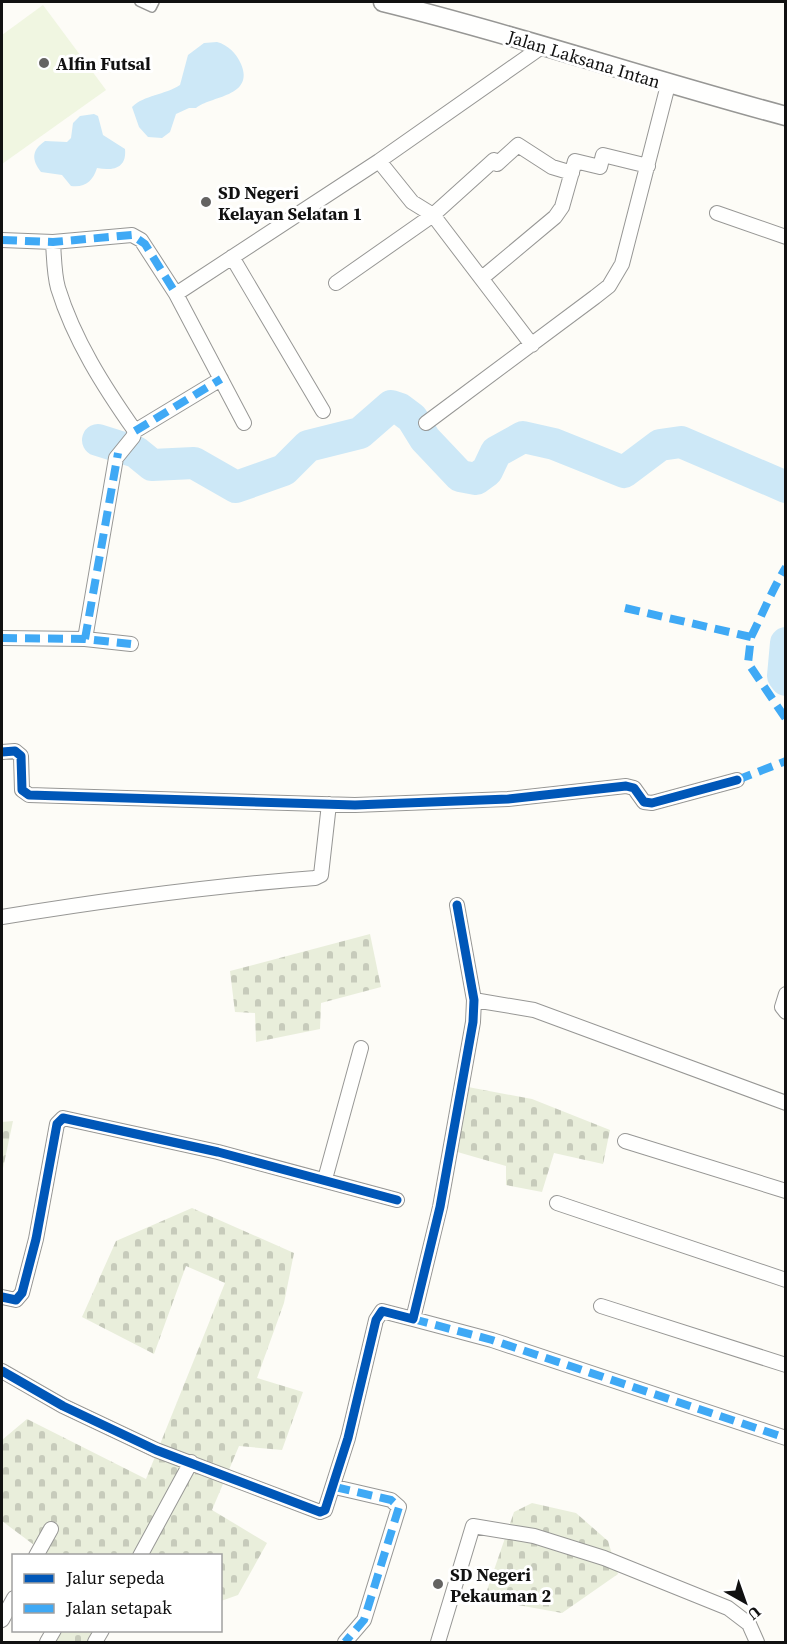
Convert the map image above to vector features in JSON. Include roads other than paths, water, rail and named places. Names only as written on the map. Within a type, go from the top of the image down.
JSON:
[{"type":"street","name":"Jalan Laksana Intan","points":[[383,2],[543,46],[668,85],[786,116]]},
{"type":"street","points":[[176,294],[379,161],[543,46]]},
{"type":"street","points":[[426,423],[609,286],[627,250],[668,85]]},
{"type":"street","points":[[336,284],[433,215],[494,160],[497,164],[518,145],[552,167],[572,173]]},
{"type":"street","points":[[482,278],[549,224],[562,207],[575,161],[600,167],[603,155],[648,166]]},
{"type":"street","points":[[379,161],[412,202],[433,215],[532,345]]},
{"type":"street","points":[[717,213],[786,237]]},
{"type":"street","points":[[2,240],[53,242],[132,235],[146,244],[176,294],[244,423]]},
{"type":"street","points":[[53,242],[57,286],[75,330],[92,364],[134,434]]},
{"type":"street","points":[[232,257],[323,411]]},
{"type":"street","points":[[85,639],[118,453],[134,434],[221,379]]},
{"type":"street","points":[[2,638],[85,639],[130,644]]},
{"type":"street","points":[[2,752],[15,751],[21,756],[22,790],[29,795],[329,804],[508,799],[626,786],[634,788],[644,802],[652,803],[736,780]]},
{"type":"street","points":[[2,917],[121,898],[237,884],[315,878],[321,874],[329,804]]},
{"type":"street","points":[[413,1318],[440,1207],[473,1022],[474,1000],[457,905]]},
{"type":"street","points":[[786,994],[782,1006],[786,1012]]},
{"type":"street","points":[[474,1000],[534,1010],[786,1103]]},
{"type":"street","points":[[325,1179],[361,1048]]},
{"type":"street","points":[[2,1297],[16,1300],[22,1293],[36,1239],[57,1124],[63,1118],[325,1179],[397,1200]]},
{"type":"street","points":[[625,1141],[786,1191]]},
{"type":"street","points":[[557,1203],[786,1280]]},
{"type":"street","points":[[601,1306],[786,1365]]},
{"type":"street","points":[[2,1371],[63,1406],[156,1450],[320,1512],[328,1507],[335,1487],[379,1314],[382,1311],[492,1340],[786,1438]]},
{"type":"street","points":[[141,1554],[191,1462]]},
{"type":"street","points":[[335,1487],[391,1500],[399,1507],[364,1620],[345,1642]]},
{"type":"street","points":[[438,1642],[473,1526],[534,1536],[604,1558],[728,1608],[749,1624],[757,1642]]},
{"type":"street","points":[[37,1554],[51,1529]]},
{"type":"street","points":[[2,1620],[12,1602]]},
{"type":"lane","points":[[139,2],[152,8],[155,2]]},
{"type":"water","points":[[217,42],[228,47],[239,60],[244,75],[242,83],[229,94],[176,114],[170,132],[162,138],[148,137],[139,127],[132,107],[142,100],[180,85],[188,55],[204,43]]},
{"type":"water","points":[[94,114],[98,116],[103,135],[125,149],[124,161],[121,165],[113,169],[97,168],[88,183],[80,186],[71,186],[62,175],[41,172],[34,159],[37,148],[45,141],[67,142],[71,138],[73,123],[80,116]]},
{"type":"waterway","points":[[98,440],[136,452],[152,465],[194,463],[236,487],[284,470],[308,446],[360,433],[391,406],[400,409],[412,418],[425,439],[460,476],[476,479],[487,471],[496,452],[523,437],[554,444],[624,472],[660,445],[681,442],[786,487]]},
{"type":"waterway","points":[[786,643],[783,676],[786,680]]},
{"type":"place","name":"Alfin Futsal","points":[[44,63]]},
{"type":"place","name":"SD Negeri Kelayan Selatan 1","points":[[206,202]]},
{"type":"place","name":"SD Negeri Pekauman 2","points":[[438,1584]]}]
